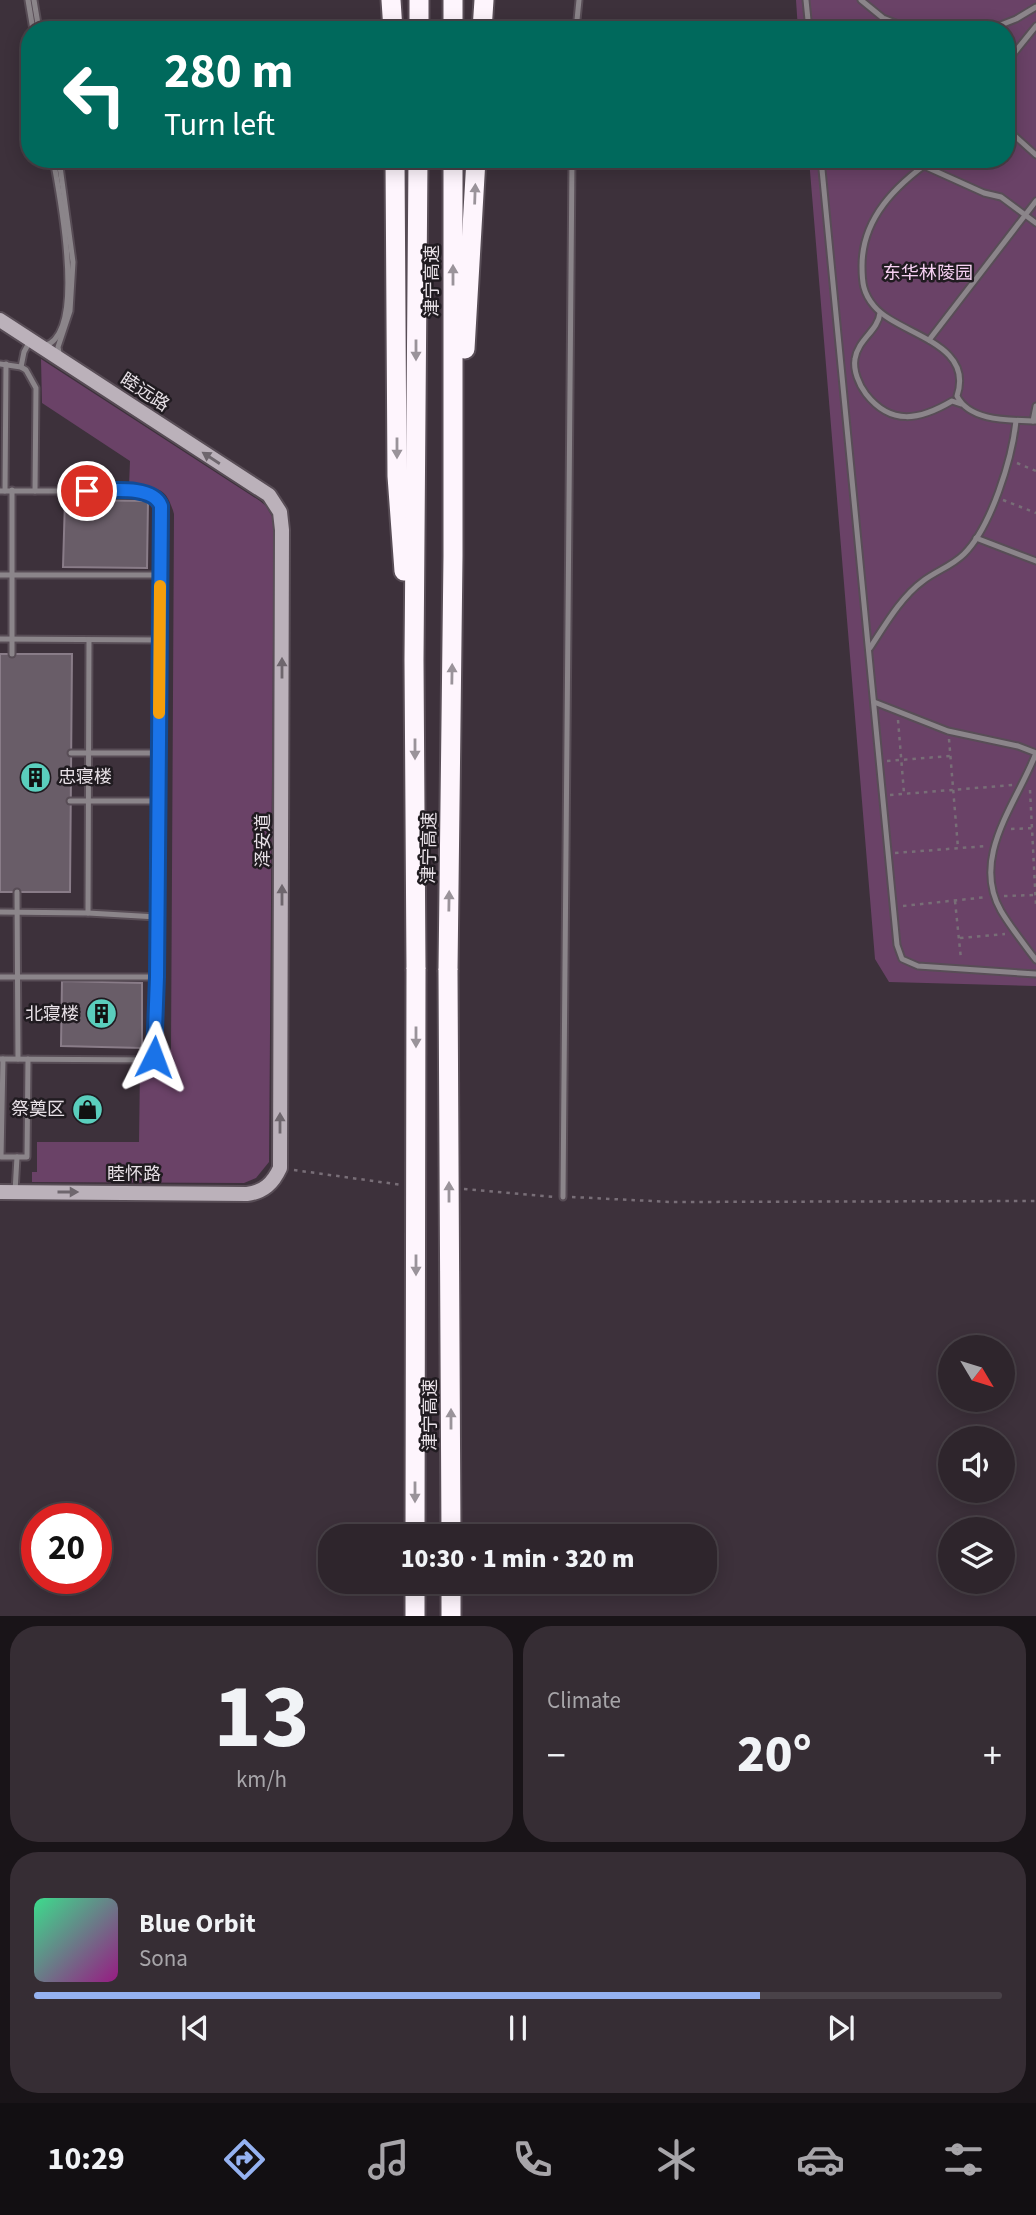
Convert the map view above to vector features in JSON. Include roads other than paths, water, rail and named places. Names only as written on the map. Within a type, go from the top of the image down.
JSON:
[{"type":"highway","points":[[391,0],[392,21]]},
{"type":"highway","points":[[419,0],[419,21]]},
{"type":"highway","points":[[453,0],[453,21]]},
{"type":"highway","points":[[483,21],[485,2]]},
{"type":"highway","points":[[395,168],[397,476],[414,660]]},
{"type":"highway","name":"津宁高速","points":[[415,1524],[414,660],[418,168]]},
{"type":"highway","name":"津宁高速","points":[[451,1524],[448,970],[453,556],[453,168]]},
{"type":"highway","points":[[453,556],[475,168]]},
{"type":"highway","points":[[415,1594],[415,1616]]},
{"type":"highway","points":[[451,1594],[451,1616]]},
{"type":"street","name":"睦远路","points":[[0,320],[269,495]]},
{"type":"street","name":"泽安道","points":[[267,1187],[280,1168],[282,530],[280,512],[269,495]]},
{"type":"street","name":"睦怀路","points":[[0,1192],[247,1194],[267,1187]]},
{"type":"lane","points":[[28,0],[32,21]]},
{"type":"lane","points":[[34,0],[38,21]]},
{"type":"lane","points":[[577,21],[579,0]]},
{"type":"lane","points":[[806,0],[808,21]]},
{"type":"lane","points":[[861,0],[890,21]]},
{"type":"lane","points":[[1011,21],[1036,7]]},
{"type":"lane","points":[[1015,52],[1036,26]]},
{"type":"lane","points":[[1015,136],[1036,155]]},
{"type":"lane","points":[[21,367],[23,352],[33,343],[45,346],[54,340],[64,318],[67,302],[66,243],[57,168]]},
{"type":"lane","points":[[57,168],[73,262],[70,311],[58,346],[58,352],[64,362]]},
{"type":"lane","points":[[563,1197],[572,168]]},
{"type":"lane","points":[[822,168],[897,945],[902,959],[918,966],[1036,974]]},
{"type":"lane","points":[[921,168],[907,178],[877,211],[867,234],[862,261],[862,285],[880,313],[941,348],[956,364],[960,381],[957,396],[961,404]]},
{"type":"lane","points":[[928,168],[984,193],[1001,197],[1036,223]]},
{"type":"lane","points":[[929,340],[1036,201]]},
{"type":"lane","points":[[879,322],[880,313]]},
{"type":"lane","points":[[889,319],[879,322],[858,346],[854,360],[860,385],[866,395],[886,413],[898,416],[925,414],[957,396]]},
{"type":"lane","points":[[12,654],[13,575],[6,491],[3,364],[26,370],[36,388],[35,491]]},
{"type":"lane","points":[[951,401],[987,417],[1016,421],[1035,421],[1036,406]]},
{"type":"lane","points":[[869,649],[906,597],[922,582],[954,563],[976,538],[990,515],[996,498],[1013,443],[1016,421]]},
{"type":"lane","points":[[6,491],[138,491],[153,494],[161,506],[155,1053],[152,1059],[28,1059],[1,1059],[1,1157],[27,1157],[28,1059]]},
{"type":"lane","points":[[976,538],[1036,561]]},
{"type":"lane","points":[[0,575],[160,575]]},
{"type":"lane","points":[[0,639],[159,640]]},
{"type":"lane","points":[[88,913],[89,640]]},
{"type":"lane","points":[[874,702],[948,731],[1018,746],[1036,753],[993,845],[991,869],[994,897],[1015,933],[1036,960]]},
{"type":"lane","points":[[71,753],[158,754]]},
{"type":"lane","points":[[70,801],[158,801]]},
{"type":"lane","points":[[17,892],[18,1059]]},
{"type":"lane","points":[[0,912],[157,916]]},
{"type":"lane","points":[[0,977],[157,977]]},
{"type":"lane","points":[[15,1192],[17,1157]]},
{"type":"place","name":"忠寝楼","points":[[35,777]]},
{"type":"place","name":"北寝楼","points":[[102,1014]]},
{"type":"place","name":"祭奠区","points":[[88,1109]]},
{"type":"park label","name":"东华林陵园","points":[[928,273]]}]
